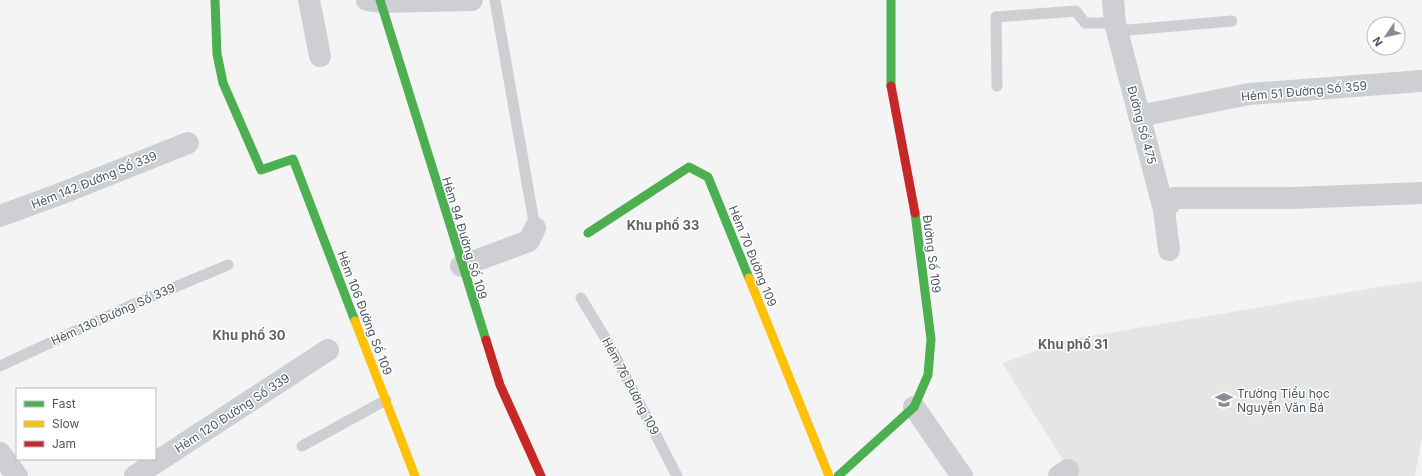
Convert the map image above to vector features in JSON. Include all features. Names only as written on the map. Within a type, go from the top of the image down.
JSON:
[{"type":"street","name":"Hẻm 106 Đường Số 109","points":[[216,0],[217,54],[223,83],[261,170],[293,159],[416,476]]},
{"type":"street","points":[[309,0],[320,56]]},
{"type":"street","points":[[375,1],[472,0]]},
{"type":"street","name":"Đường Số 109","points":[[838,476],[914,407],[928,374],[931,339],[916,218],[891,84],[892,0]]},
{"type":"street","name":"Đường Số 475","points":[[1113,0],[1116,27],[1164,210],[1169,250]]},
{"type":"street","name":"Hẻm 94 Đường Số 109","points":[[375,1],[500,385],[540,476]]},
{"type":"street","name":"Hẻm 51 Đường Số 359","points":[[1139,116],[1249,94],[1422,81]]},
{"type":"street","name":"Hẻm 142 Đường Số 339","points":[[0,216],[60,194],[188,142]]},
{"type":"street","name":"Hẻm 70 Đường 109","points":[[588,233],[689,167],[708,177],[829,476]]},
{"type":"street","points":[[1164,210],[1175,198],[1292,198],[1422,193]]},
{"type":"street","points":[[461,266],[529,241],[535,228]]},
{"type":"street","name":"Hẻm 120 Đường Số 339","points":[[135,476],[328,350]]},
{"type":"street","points":[[914,407],[962,476]]},
{"type":"street","points":[[0,453],[17,476]]},
{"type":"lane","points":[[495,0],[535,228]]},
{"type":"lane","points":[[997,86],[996,17],[1076,11],[1086,23],[1116,27],[1232,21]]},
{"type":"lane","name":"Hẻm 130 Đường Số 339","points":[[0,366],[134,304],[228,264]]},
{"type":"lane","name":"Hẻm 76 Đường 109","points":[[581,298],[609,344],[677,476]]},
{"type":"lane","points":[[302,446],[386,400]]},
{"type":"shaded area","name":"Trường Tiểu học Nguyễn Văn Bá","points":[[1422,281],[1422,437],[1415,476],[1073,476],[1002,363],[1066,340]]},
{"type":"traffic: fast","points":[[215,0],[217,54],[223,83],[261,170],[293,159],[355,321]]},
{"type":"traffic: fast","points":[[380,0],[486,340]]},
{"type":"traffic: fast","points":[[891,0],[891,86]]},
{"type":"traffic: fast","points":[[588,233],[689,167],[708,177],[749,278]]},
{"type":"traffic: fast","points":[[838,476],[914,407],[928,375],[931,339],[915,213]]},
{"type":"traffic: slow","points":[[749,278],[829,476]]},
{"type":"traffic: slow","points":[[355,321],[415,476]]},
{"type":"traffic: jam","points":[[891,86],[915,213]]},
{"type":"traffic: jam","points":[[486,340],[500,385],[541,476]]},
{"type":"place","name":"Trường Tiểu học Nguyễn Văn Bá","points":[[1224,400]]},
{"type":"district","name":"Khu phố 33","points":[[663,225]]},
{"type":"district","name":"Khu phố 30","points":[[249,335]]},
{"type":"district","name":"Khu phố 31","points":[[1073,344]]}]
